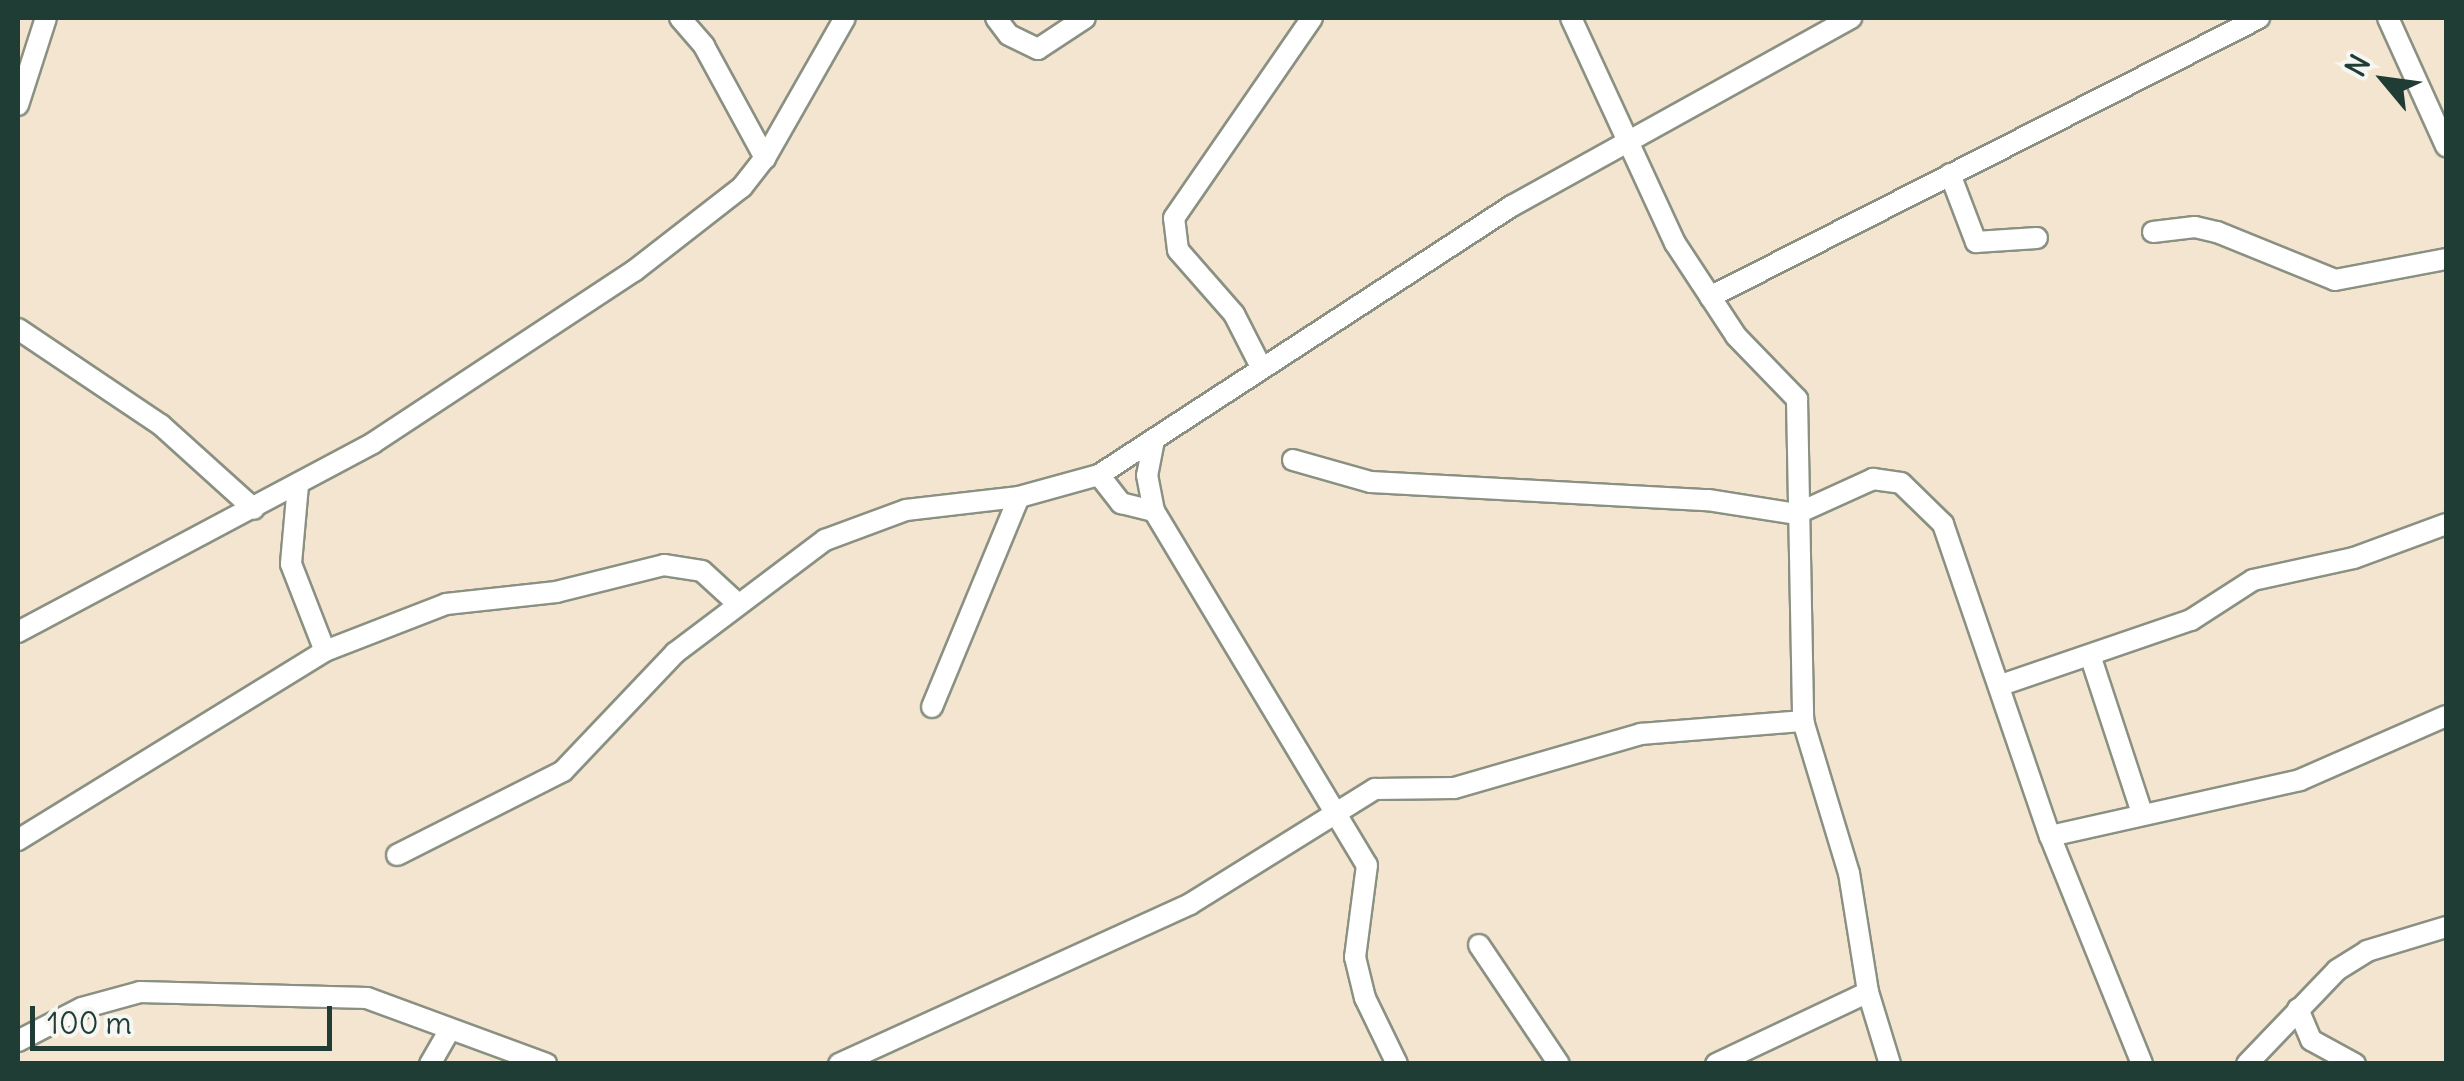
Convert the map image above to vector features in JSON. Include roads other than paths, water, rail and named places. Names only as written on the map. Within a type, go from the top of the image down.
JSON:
[{"type":"street","points":[[18,105],[46,18]]},
{"type":"street","points":[[680,18],[704,46],[765,158]]},
{"type":"street","points":[[18,632],[298,485],[561,324],[703,219],[765,158],[845,18]]},
{"type":"street","points":[[996,18],[1009,35],[1038,50],[1085,18]]},
{"type":"street","points":[[1260,365],[1234,314],[1178,250],[1174,218],[1312,18]]},
{"type":"street","points":[[1571,18],[1675,242],[1755,360],[1798,399],[1802,426],[1796,514],[1803,721],[1849,873],[1868,992],[1890,1064]]},
{"type":"street","points":[[397,855],[563,771],[675,654],[736,602],[825,540],[871,520],[1020,498],[1099,474],[1260,365],[1626,137],[1851,18]]},
{"type":"street","points":[[1710,297],[2259,18]]},
{"type":"street","points":[[2388,18],[2446,146]]},
{"type":"street","points":[[1950,174],[1976,242],[2038,238]]},
{"type":"street","points":[[2153,232],[2194,227],[2217,232],[2335,280],[2446,259]]},
{"type":"street","points":[[18,329],[161,426],[254,509]]},
{"type":"street","points":[[1154,440],[1147,475],[1154,511],[1367,865],[1355,956],[1365,998],[1397,1064]]},
{"type":"street","points":[[1293,460],[1372,482],[1708,500],[1796,514],[1872,479],[1900,482],[1943,524],[2050,836],[2142,1064]]},
{"type":"street","points":[[1099,474],[1121,503],[1154,511]]},
{"type":"street","points":[[298,485],[290,564],[325,651]]},
{"type":"street","points":[[932,707],[1020,498]]},
{"type":"street","points":[[2001,685],[2191,620],[2252,580],[2354,558],[2446,524]]},
{"type":"street","points":[[18,840],[325,651],[446,604],[556,592],[664,566],[702,571],[736,602]]},
{"type":"street","points":[[2090,655],[2142,813]]},
{"type":"street","points":[[2050,836],[2300,780],[2446,716]]},
{"type":"street","points":[[838,1064],[1190,904],[1376,789],[1454,788],[1602,740],[1803,721]]},
{"type":"street","points":[[2247,1064],[2337,970],[2367,950],[2446,927]]},
{"type":"street","points":[[1479,945],[1559,1064]]},
{"type":"street","points":[[18,1041],[82,1008],[140,992],[367,998],[546,1064]]},
{"type":"street","points":[[1716,1064],[1868,992]]},
{"type":"street","points":[[2298,1010],[2312,1040],[2355,1064]]},
{"type":"street","points":[[430,1064],[450,1030]]}]
